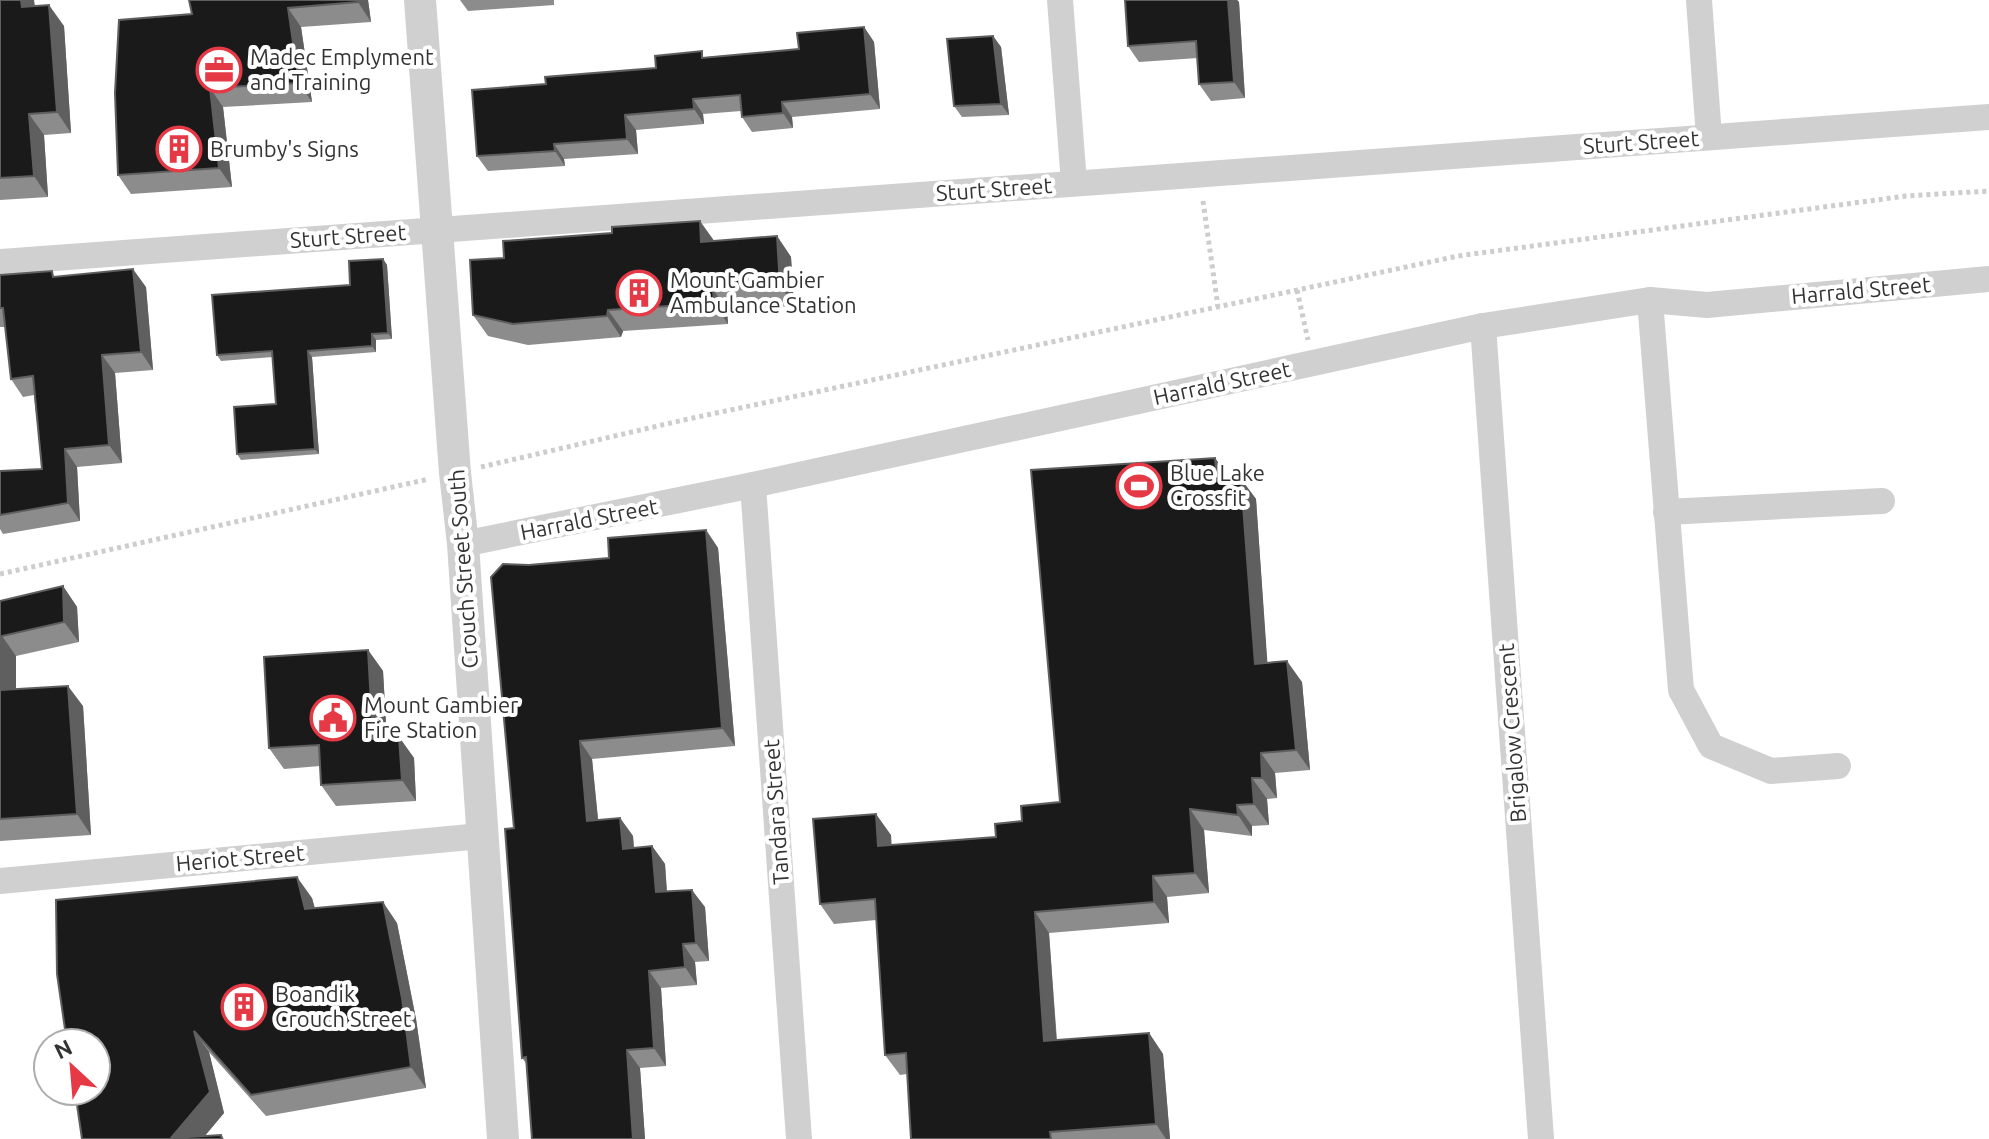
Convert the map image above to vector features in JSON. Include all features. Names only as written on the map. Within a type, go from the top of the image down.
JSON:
[{"type":"street","name":"Crouch Street South","points":[[420,0],[463,544],[503,1139]]},
{"type":"street","points":[[1060,0],[1074,183]]},
{"type":"street","points":[[1699,0],[1709,137]]},
{"type":"street","name":"Sturt Street","points":[[0,262],[1989,117]]},
{"type":"street","name":"Harrald Street","points":[[463,544],[753,485],[1483,326],[1650,300],[1707,305],[1989,279]]},
{"type":"street","points":[[1650,300],[1681,690],[1711,746],[1771,771],[1838,766]]},
{"type":"street","name":"Brigalow Crescent","points":[[1483,326],[1541,1139]]},
{"type":"street","name":"Tandara Street","points":[[753,485],[799,1139]]},
{"type":"street","points":[[1666,512],[1882,501]]},
{"type":"street","name":"Heriot Street","points":[[0,881],[481,836]]},
{"type":"path","points":[[1199,174],[1218,307]]},
{"type":"path","points":[[0,574],[703,416],[1458,256],[1906,196],[1989,191]]},
{"type":"path","points":[[1297,290],[1314,363]]},
{"type":"building","points":[[0,0],[21,0],[22,7],[49,5],[57,112],[29,114],[34,176],[0,178]]},
{"type":"building","points":[[189,0],[358,2],[288,8],[299,83],[210,88],[219,168],[118,175],[115,93],[119,20],[192,14]]},
{"type":"building","points":[[1125,0],[1228,0],[1234,82],[1199,84],[1196,41],[1128,46]]},
{"type":"building","points":[[864,27],[870,94],[782,102],[783,113],[742,117],[740,95],[693,99],[694,109],[625,115],[627,139],[554,144],[555,151],[477,156],[472,90],[546,84],[545,77],[656,68],[655,56],[702,51],[702,58],[799,49],[797,33]]},
{"type":"building","points":[[993,36],[1001,104],[954,106],[947,39]]},
{"type":"building","name":"Mount Gambier Ambulance Station","points":[[700,221],[701,242],[777,236],[780,285],[713,289],[714,303],[608,310],[607,316],[513,324],[473,315],[470,260],[504,258],[503,241],[612,233],[612,227]]},
{"type":"building","points":[[383,259],[388,333],[372,334],[372,346],[308,351],[315,449],[237,454],[234,407],[276,404],[272,351],[217,355],[212,295],[350,285],[349,261]]},
{"type":"building","points":[[133,269],[141,352],[102,355],[109,445],[65,449],[68,503],[0,515],[0,471],[42,469],[33,376],[11,379],[3,308],[0,308],[0,275],[52,271],[53,277]]},
{"type":"building","points":[[1215,458],[1217,481],[1241,479],[1255,664],[1287,661],[1296,750],[1261,753],[1262,778],[1252,778],[1254,804],[1237,805],[1238,815],[1190,809],[1195,873],[1153,876],[1154,902],[1035,912],[1044,1041],[1149,1033],[1156,1124],[1050,1132],[1051,1139],[911,1139],[906,1053],[885,1055],[875,899],[820,904],[813,819],[876,814],[878,846],[996,837],[995,824],[1022,821],[1021,806],[1060,802],[1031,470]]},
{"type":"building","points":[[706,530],[722,728],[580,741],[587,821],[620,818],[623,849],[652,846],[656,892],[692,890],[696,943],[683,944],[685,967],[649,971],[654,1048],[627,1050],[633,1139],[532,1139],[526,1057],[522,1058],[505,829],[514,828],[491,577],[503,564],[529,565],[609,558],[608,538]]},
{"type":"building","points":[[63,586],[64,622],[2,636],[1,690],[68,686],[77,814],[0,819],[0,601]]},
{"type":"building","name":"Mount Gambier Fire Station","points":[[368,650],[373,739],[399,737],[402,780],[321,785],[319,745],[269,748],[264,657]]},
{"type":"building","name":"Boandik Crouch Street","points":[[297,877],[305,909],[383,902],[402,998],[411,1067],[251,1095],[194,1031],[210,1092],[171,1138],[221,1135],[222,1139],[82,1139],[77,1107],[112,1107],[112,1027],[65,1027],[57,974],[56,900]]},
{"type":"place","name":"Madec Emplyment and Training","points":[[219,70]]},
{"type":"place","name":"Brumby's Signs","points":[[179,149]]},
{"type":"place","name":"Mount Gambier Ambulance Station","points":[[639,293]]},
{"type":"place","name":"Blue Lake Crossfit","points":[[1139,486]]},
{"type":"place","name":"Mount Gambier Fire Station","points":[[333,718]]},
{"type":"place","name":"Boandik Crouch Street","points":[[244,1007]]}]
